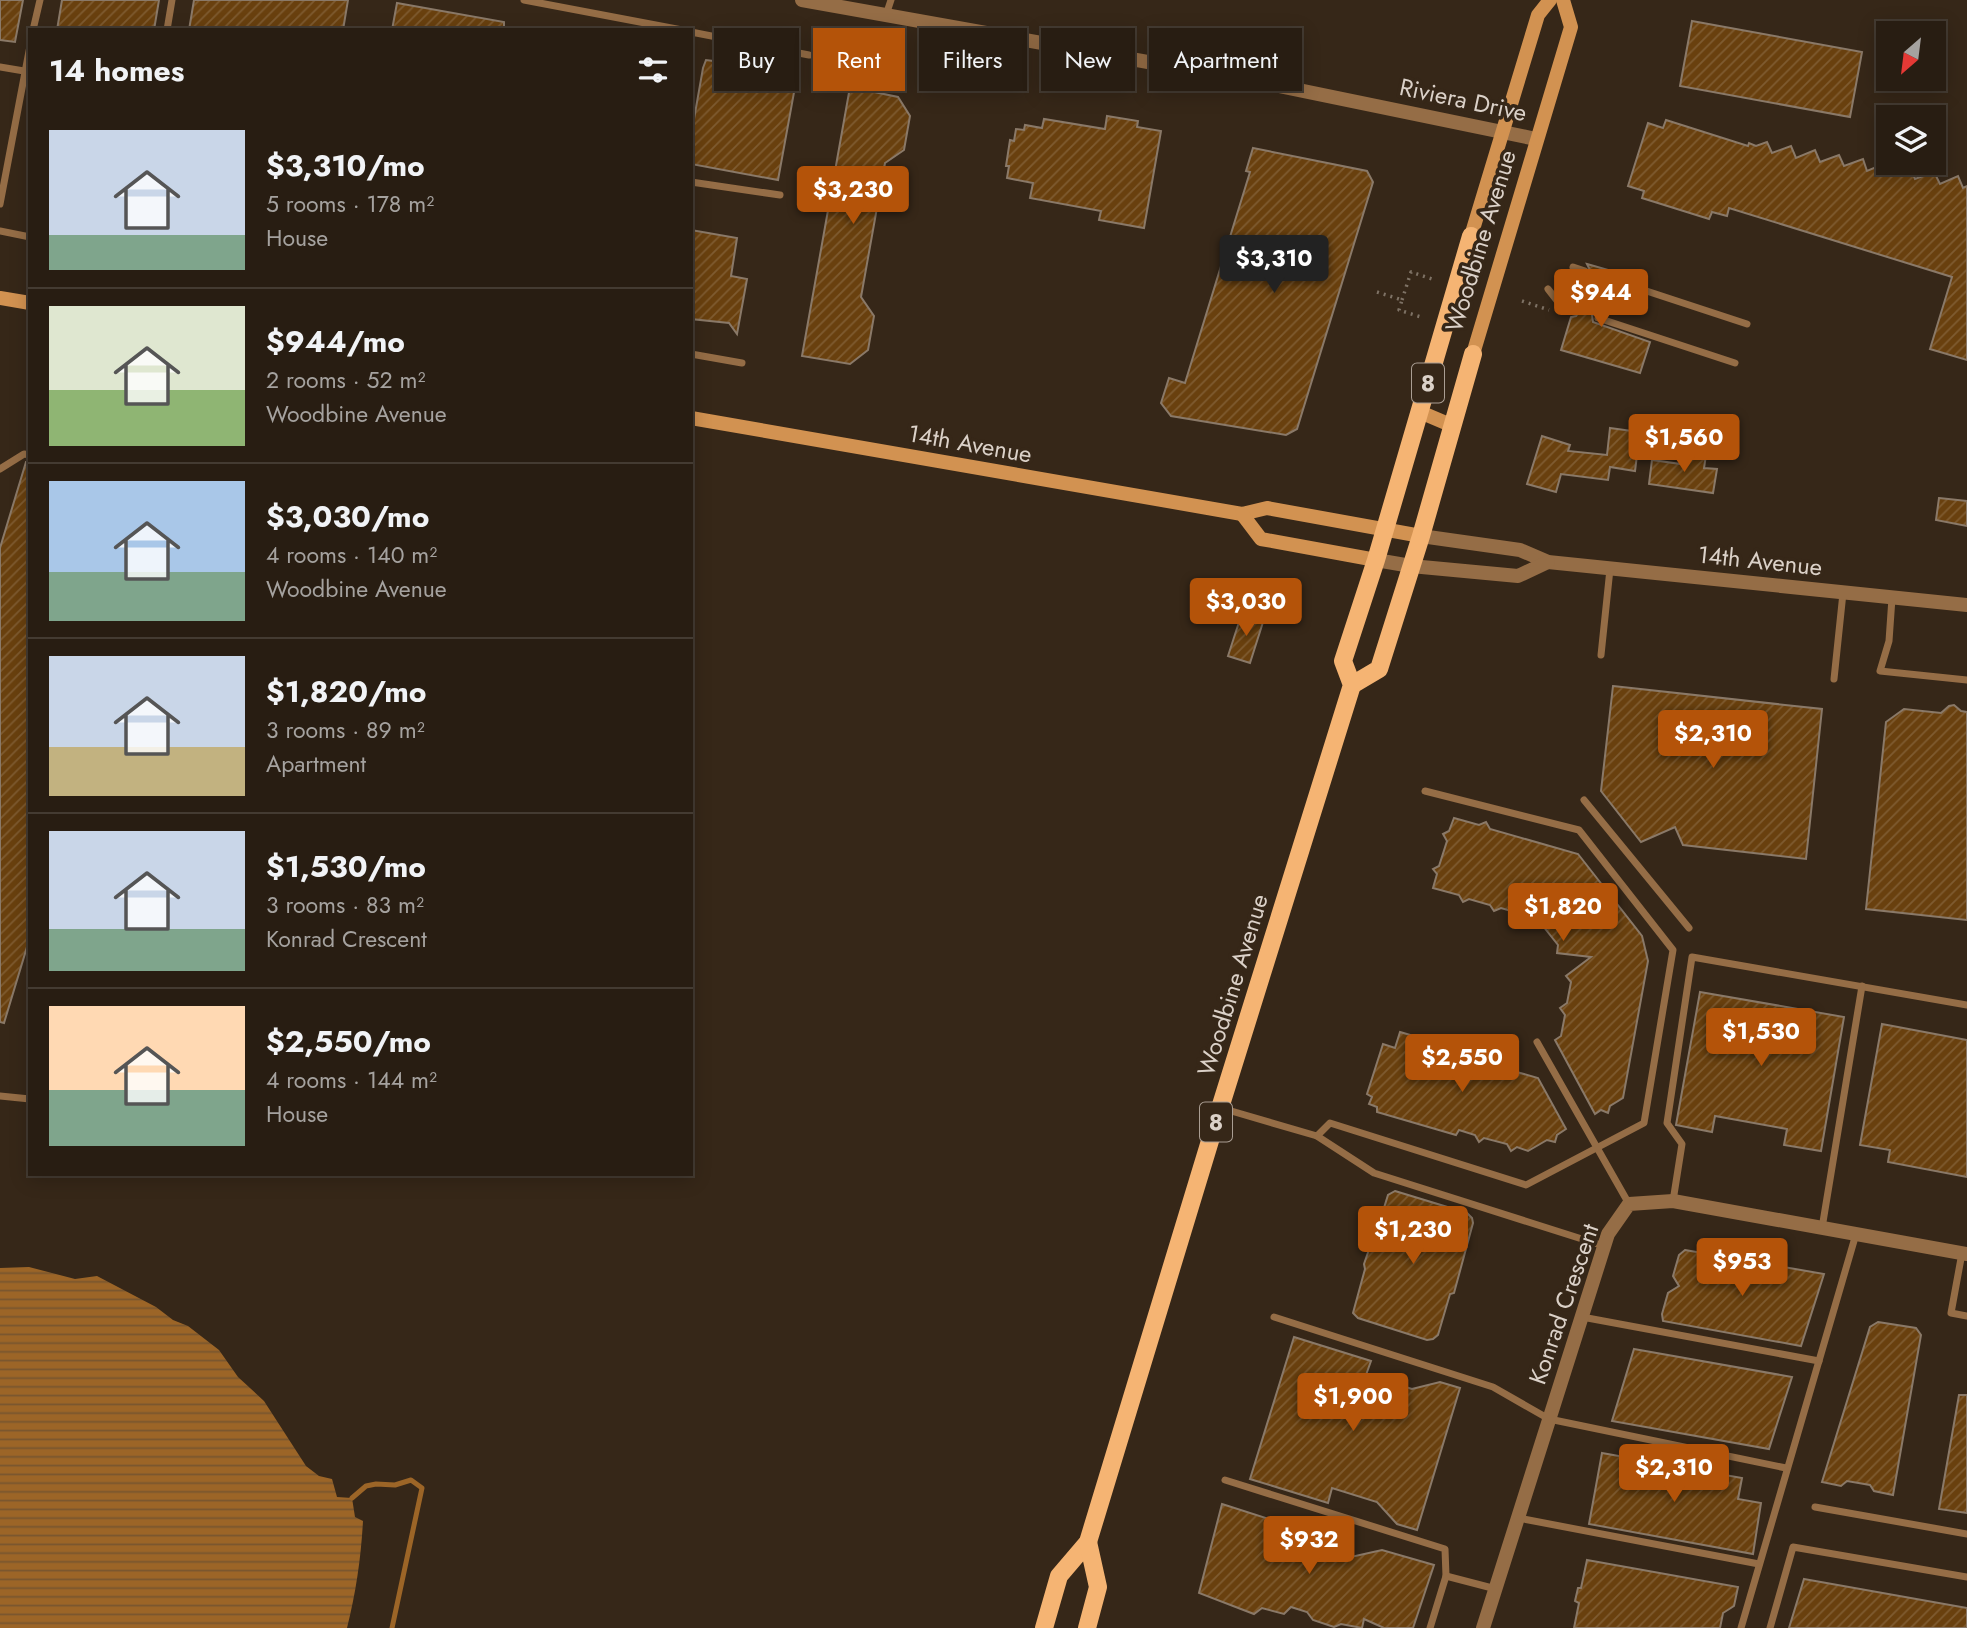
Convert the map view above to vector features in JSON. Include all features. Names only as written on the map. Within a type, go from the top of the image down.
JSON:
[{"type":"main road","name":"Woodbine Avenue","points":[[1044,1628],[1059,1576],[1088,1542],[1352,685],[1342,662],[1376,561],[1538,15],[1550,0]]},
{"type":"main road","name":"Woodbine Avenue","points":[[1352,685],[1379,669],[1421,536],[1571,27],[1563,0]]},
{"type":"main road","points":[[0,298],[28,303]]},
{"type":"main road","points":[[1420,412],[1453,426]]},
{"type":"main road","name":"14th Avenue","points":[[693,418],[1242,514],[1267,508],[1421,536]]},
{"type":"main road","points":[[1242,514],[1261,539],[1376,561]]},
{"type":"main road","name":"Woodbine Avenue","points":[[1087,1628],[1098,1587],[1088,1542]]},
{"type":"street","name":"Riviera Drive","points":[[802,0],[1253,81],[1536,139]]},
{"type":"street","name":"14th Avenue","points":[[1421,536],[1521,550],[1549,562],[1967,604]]},
{"type":"street","points":[[1376,561],[1518,576],[1549,562]]},
{"type":"street","name":"Konrad Crescent","points":[[1483,1628],[1608,1234],[1629,1204],[1673,1201],[1964,1254]]},
{"type":"lane","points":[[33,28],[40,0]]},
{"type":"lane","points":[[167,28],[172,0]]},
{"type":"lane","points":[[524,0],[671,28]]},
{"type":"lane","points":[[886,15],[891,0]]},
{"type":"lane","points":[[693,32],[809,55]]},
{"type":"lane","points":[[0,67],[27,71],[0,204]]},
{"type":"lane","points":[[693,182],[780,195]]},
{"type":"lane","points":[[0,231],[28,237]]},
{"type":"lane","points":[[1573,267],[1585,271]]},
{"type":"lane","points":[[1610,279],[1747,324]]},
{"type":"lane","points":[[1548,289],[1562,307],[1573,311]]},
{"type":"lane","points":[[1598,318],[1735,363]]},
{"type":"lane","points":[[693,354],[741,363]]},
{"type":"lane","points":[[0,470],[24,454],[28,455]]},
{"type":"lane","points":[[1601,655],[1610,569]]},
{"type":"lane","points":[[1834,679],[1844,592]]},
{"type":"lane","points":[[1892,597],[1889,641],[1880,671],[1967,680]]},
{"type":"lane","points":[[1317,1136],[1330,1123],[1526,1185],[1644,1123],[1673,950],[1579,830],[1425,791]]},
{"type":"lane","points":[[1584,800],[1689,928]]},
{"type":"lane","points":[[1673,1201],[1682,1144],[1667,1123],[1692,957],[1967,1004]]},
{"type":"lane","points":[[1822,1228],[1862,986]]},
{"type":"lane","points":[[1537,1042],[1629,1204]]},
{"type":"lane","points":[[0,1096],[28,1098]]},
{"type":"lane","points":[[1220,1108],[1317,1136],[1374,1173],[1605,1246]]},
{"type":"lane","points":[[1741,1628],[1856,1234]]},
{"type":"lane","points":[[1964,1254],[1951,1313],[1967,1316]]},
{"type":"lane","points":[[1582,1317],[1819,1361]]},
{"type":"lane","points":[[1274,1318],[1493,1387],[1549,1419],[1786,1468]]},
{"type":"lane","points":[[1225,1480],[1445,1549],[1446,1576],[1430,1628]]},
{"type":"lane","points":[[1815,1507],[1967,1534]]},
{"type":"lane","points":[[1518,1518],[1759,1564]]},
{"type":"lane","points":[[1770,1628],[1793,1547],[1967,1577]]},
{"type":"lane","points":[[1446,1576],[1496,1589]]},
{"type":"path","points":[[1420,317],[1399,310],[1402,300],[1411,272],[1432,279]]},
{"type":"path","points":[[1377,292],[1402,300]]},
{"type":"shaded area","points":[[29,1267],[75,1279],[97,1276],[188,1326],[219,1350],[238,1377],[264,1401],[306,1466],[319,1476],[332,1479],[337,1497],[352,1498],[355,1517],[363,1521],[358,1575],[347,1628],[0,1628],[0,1268]]},
{"type":"building","points":[[0,0],[23,0],[15,42],[0,40]]},
{"type":"building","points":[[62,0],[159,0],[154,28],[57,28]]},
{"type":"building","points":[[194,0],[348,0],[343,28],[189,28]]},
{"type":"building","points":[[397,3],[504,22],[504,28],[392,28]]},
{"type":"building","points":[[1692,21],[1862,52],[1850,117],[1680,86]]},
{"type":"building","points":[[706,60],[714,61],[714,91],[794,91],[778,180],[693,164],[693,125]]},
{"type":"building","points":[[849,91],[869,91],[898,97],[910,116],[904,150],[885,163],[861,297],[874,316],[868,350],[850,364],[802,356]]},
{"type":"building","points":[[1107,116],[1138,121],[1137,127],[1161,131],[1144,228],[1099,220],[1101,211],[1030,198],[1033,183],[1007,178],[1010,140],[1014,141],[1016,129],[1024,130],[1025,125],[1042,128],[1044,119],[1105,129]]},
{"type":"building","points":[[1666,120],[1748,146],[1749,143],[1756,146],[1767,142],[1772,153],[1791,146],[1796,158],[1815,150],[1820,162],[1839,155],[1844,166],[1863,159],[1867,171],[1876,167],[1876,175],[1913,175],[1915,179],[1936,175],[1940,184],[1958,176],[1963,188],[1967,186],[1967,360],[1930,349],[1952,277],[1729,208],[1727,216],[1712,212],[1709,219],[1642,198],[1644,191],[1628,186],[1648,123],[1663,128]]},
{"type":"building","points":[[1253,148],[1367,171],[1373,182],[1297,429],[1286,435],[1171,416],[1161,403],[1169,378],[1185,383],[1250,172],[1246,171]]},
{"type":"building","points":[[693,230],[737,238],[731,276],[747,279],[737,334],[729,323],[693,319]]},
{"type":"building","points":[[1587,264],[1612,271],[1604,276],[1608,285],[1600,312],[1592,315],[1593,322],[1650,342],[1640,373],[1561,350],[1571,317],[1579,312],[1575,305],[1583,277],[1591,272]]},
{"type":"building","points":[[1610,428],[1640,432],[1635,471],[1610,467],[1608,480],[1561,474],[1556,492],[1527,484],[1542,436],[1570,445],[1568,451],[1607,455]]},
{"type":"building","points":[[1682,452],[1706,455],[1704,468],[1717,469],[1713,493],[1649,484],[1652,460],[1681,464]]},
{"type":"building","points":[[28,462],[28,944],[4,1023],[0,1022],[0,548]]},
{"type":"building","points":[[1939,498],[1967,501],[1967,526],[1936,520]]},
{"type":"building","points":[[1247,614],[1264,619],[1250,663],[1228,656],[1240,619],[1245,621]]},
{"type":"building","points":[[1613,686],[1822,709],[1806,859],[1683,845],[1675,827],[1641,842],[1601,791]]},
{"type":"building","points":[[1954,705],[1967,712],[1967,920],[1866,909],[1886,722],[1904,709],[1941,713]]},
{"type":"building","points":[[1454,818],[1479,825],[1486,822],[1490,829],[1578,854],[1642,936],[1648,961],[1623,1098],[1610,1106],[1608,1113],[1601,1110],[1595,1114],[1555,1040],[1561,1036],[1565,1015],[1560,1008],[1567,1003],[1571,982],[1566,976],[1591,957],[1557,953],[1558,945],[1535,916],[1525,920],[1522,914],[1501,908],[1494,911],[1490,905],[1469,899],[1463,902],[1459,895],[1433,888],[1437,874],[1433,869],[1439,866],[1447,841],[1443,834],[1449,831]]},
{"type":"building","points":[[1700,992],[1844,1017],[1821,1151],[1784,1145],[1787,1129],[1715,1116],[1712,1132],[1676,1125]]},
{"type":"building","points":[[1882,1024],[1967,1040],[1967,1177],[1888,1162],[1890,1150],[1860,1145]]},
{"type":"building","points":[[1400,1032],[1503,1062],[1506,1069],[1538,1078],[1566,1129],[1557,1135],[1555,1142],[1547,1140],[1528,1151],[1517,1147],[1511,1151],[1507,1144],[1484,1138],[1479,1142],[1475,1135],[1459,1130],[1456,1135],[1377,1112],[1377,1107],[1369,1104],[1372,1097],[1367,1094],[1383,1044],[1395,1048]]},
{"type":"building","points":[[1395,1191],[1467,1213],[1472,1218],[1473,1223],[1454,1293],[1450,1294],[1438,1335],[1433,1339],[1427,1340],[1358,1318],[1353,1313],[1364,1264],[1388,1195]]},
{"type":"building","points":[[1685,1250],[1824,1274],[1801,1346],[1663,1321],[1662,1314],[1668,1293],[1679,1286],[1673,1276],[1679,1255]]},
{"type":"building","points":[[1878,1322],[1916,1328],[1921,1335],[1893,1495],[1874,1491],[1870,1485],[1847,1481],[1841,1486],[1822,1482],[1870,1327]]},
{"type":"building","points":[[1294,1337],[1371,1361],[1366,1375],[1412,1389],[1440,1382],[1460,1388],[1417,1530],[1397,1524],[1377,1502],[1332,1488],[1328,1503],[1250,1479]]},
{"type":"building","points":[[1634,1349],[1792,1377],[1769,1449],[1612,1421]]},
{"type":"building","points":[[1959,1395],[1967,1395],[1967,1513],[1939,1509]]},
{"type":"building","points":[[1602,1453],[1742,1478],[1738,1499],[1761,1503],[1753,1554],[1589,1524]]},
{"type":"building","points":[[1222,1504],[1316,1534],[1310,1552],[1333,1561],[1382,1550],[1434,1565],[1413,1628],[1384,1628],[1364,1619],[1362,1628],[1341,1624],[1334,1627],[1313,1620],[1307,1612],[1291,1607],[1284,1614],[1262,1608],[1254,1614],[1199,1593]]},
{"type":"building","points":[[1587,1560],[1738,1587],[1734,1606],[1723,1613],[1720,1628],[1574,1628],[1579,1603],[1575,1601],[1578,1588],[1581,1588]]},
{"type":"building","points":[[1804,1579],[1967,1608],[1967,1628],[1789,1628]]},
{"type":"waterway","points":[[352,1498],[366,1486],[376,1484],[395,1485],[411,1480],[422,1488],[392,1628]]}]
